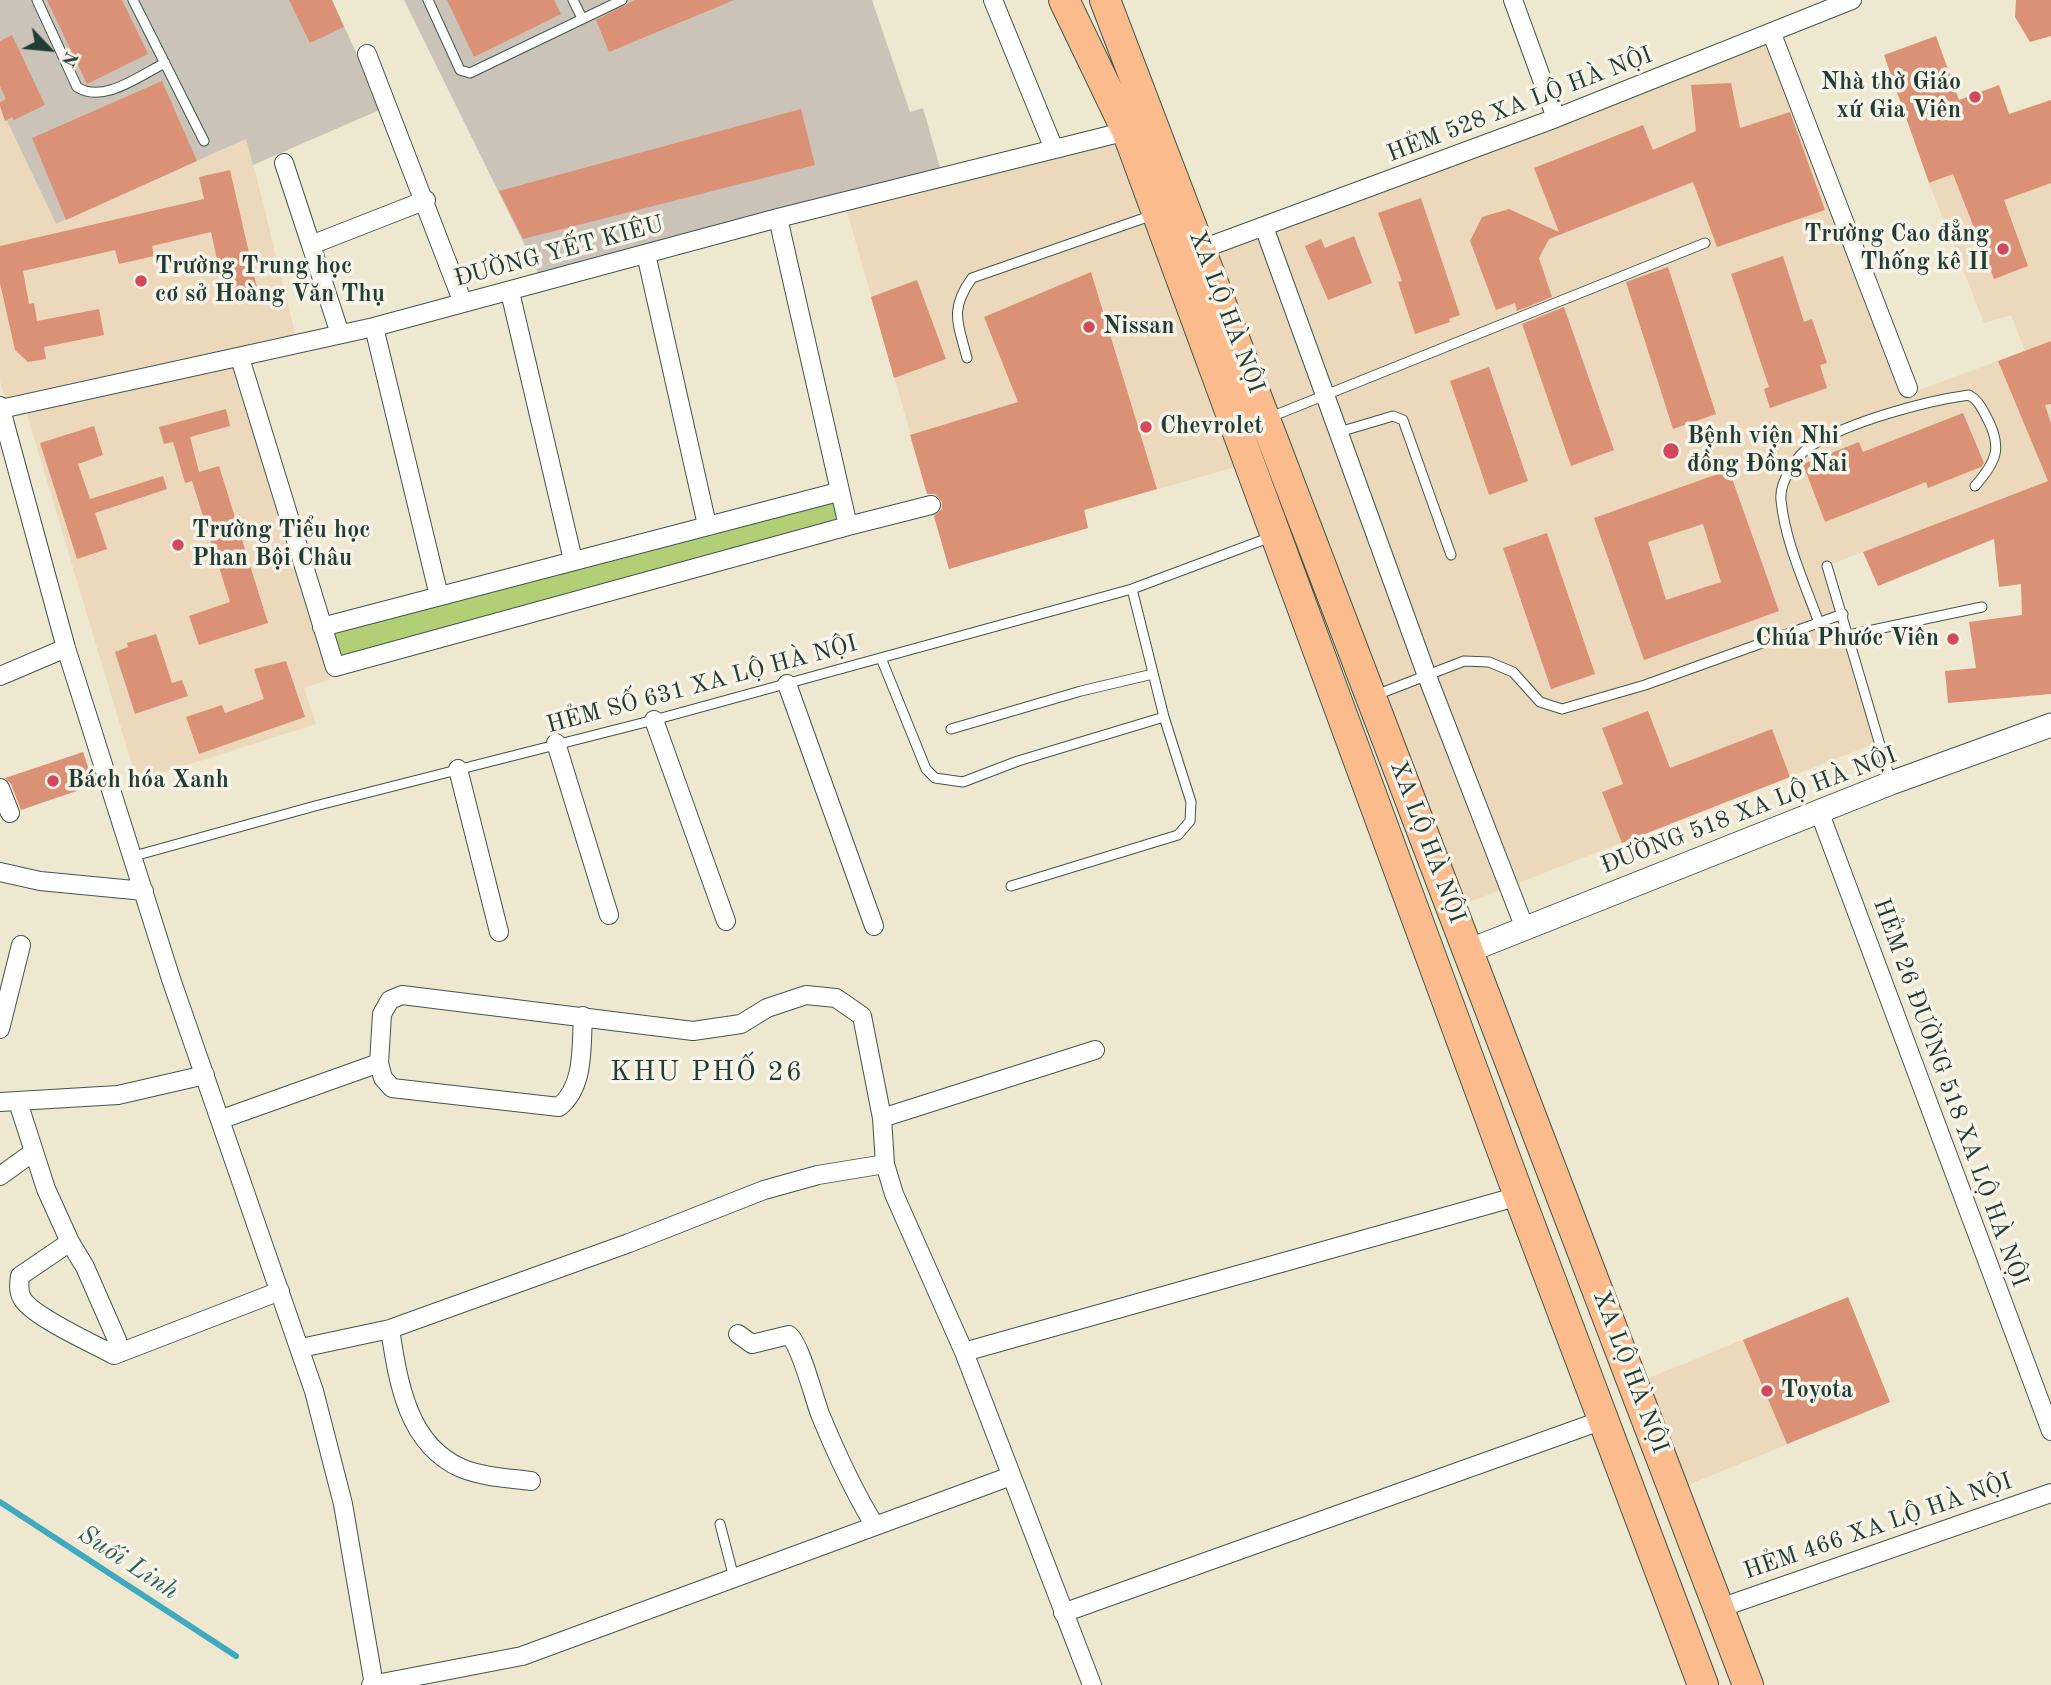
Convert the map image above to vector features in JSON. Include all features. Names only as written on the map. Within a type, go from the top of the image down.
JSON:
[{"type":"highway","name":"XA LỘ HÀ NỘI","points":[[1064,0],[1126,131],[1519,1196],[1703,1685]]},
{"type":"highway","name":"XA LỘ HÀ NỘI","points":[[1105,0],[1748,1685]]},
{"type":"street","points":[[993,0],[1054,149]]},
{"type":"street","points":[[1513,0],[1556,118]]},
{"type":"street","name":"HẺM 528 XA LỘ HÀ NỘI","points":[[1202,249],[1556,118],[1852,0]]},
{"type":"street","points":[[1772,34],[1908,388]]},
{"type":"street","points":[[367,54],[426,200],[463,303]]},
{"type":"street","name":"ĐƯỜNG YẾT KIÊU","points":[[0,407],[240,358],[374,327],[778,218],[1126,131]]},
{"type":"street","points":[[284,163],[340,334]]},
{"type":"street","points":[[311,245],[426,200]]},
{"type":"street","points":[[778,218],[838,492],[848,526]]},
{"type":"street","points":[[1264,227],[1427,676],[1524,926]]},
{"type":"street","points":[[646,254],[707,525]]},
{"type":"street","points":[[510,292],[573,560]]},
{"type":"street","points":[[374,327],[439,596]]},
{"type":"street","points":[[240,358],[335,667],[930,505]]},
{"type":"street","points":[[0,407],[66,648],[205,1075],[301,1348],[343,1504],[373,1685],[522,1656],[1011,1476]]},
{"type":"street","points":[[322,628],[838,492]]},
{"type":"street","points":[[0,676],[66,648]]},
{"type":"street","points":[[787,684],[874,926]]},
{"type":"street","points":[[654,720],[726,921]]},
{"type":"street","name":"ĐƯỜNG 518 XA LỘ HÀ NỘI","points":[[1468,951],[1524,926],[1891,782],[2051,725]]},
{"type":"street","points":[[556,743],[609,915]]},
{"type":"street","points":[[458,769],[499,932]]},
{"type":"street","points":[[0,788],[10,813]]},
{"type":"street","name":"HẺM 26 ĐƯỜNG 518 XA LỘ HÀ NỘI","points":[[1819,811],[2051,1432]]},
{"type":"street","points":[[0,872],[40,881],[144,891]]},
{"type":"street","points":[[1,1017],[21,945]]},
{"type":"street","points":[[583,1016],[578,1079],[571,1098],[559,1107],[393,1088],[383,1078],[379,1063],[382,1014],[390,1000],[402,996],[583,1016],[693,1031],[717,1030],[741,1024],[767,1008],[806,995],[836,998],[862,1016],[882,1118],[885,1164],[894,1194],[964,1352],[1092,1685]]},
{"type":"street","points":[[882,1118],[1095,1050]]},
{"type":"street","points":[[222,1119],[379,1063]]},
{"type":"street","points":[[114,1355],[117,1340],[85,1267],[70,1242],[9,1102],[118,1095],[205,1075]]},
{"type":"street","points":[[0,1176],[32,1153]]},
{"type":"street","points":[[301,1348],[390,1329],[629,1243],[764,1190],[818,1175],[885,1164]]},
{"type":"street","points":[[964,1352],[1519,1196]]},
{"type":"street","points":[[70,1242],[20,1276],[19,1289],[23,1301],[49,1320],[114,1355],[280,1291]]},
{"type":"street","points":[[390,1329],[400,1393],[419,1431],[442,1457],[462,1468],[487,1475],[531,1481]]},
{"type":"street","points":[[738,1334],[752,1344],[789,1335],[797,1343],[802,1367],[851,1487],[874,1526]]},
{"type":"street","points":[[1063,1613],[1603,1420]]},
{"type":"street","name":"HẺM 466 XA LỘ HÀ NỘI","points":[[1720,1608],[2051,1493]]},
{"type":"lane","points":[[37,0],[76,87],[88,94],[100,94],[165,64]]},
{"type":"lane","points":[[133,0],[204,141]]},
{"type":"lane","points":[[428,0],[460,70],[470,73],[622,0]]},
{"type":"lane","points":[[573,0],[582,18]]},
{"type":"lane","points":[[967,358],[955,314],[959,296],[972,278],[1157,214]]},
{"type":"lane","points":[[1267,419],[1705,243]]},
{"type":"lane","points":[[1819,623],[1790,539],[1780,497],[1791,467],[1809,447],[1897,412],[1969,395],[1976,399],[1995,432],[1997,448],[1991,467],[1975,486]]},
{"type":"lane","points":[[1339,432],[1392,416],[1403,421],[1451,555]]},
{"type":"lane","name":"HẺM SỐ 631 XA LỘ HÀ NỘI","points":[[134,856],[556,743],[654,720],[1132,589],[1275,535]]},
{"type":"lane","points":[[1827,566],[1891,782]]},
{"type":"lane","points":[[1011,886],[1178,835],[1190,821],[1191,802],[1164,717],[1132,589]]},
{"type":"lane","points":[[1849,635],[1982,607]]},
{"type":"lane","points":[[1372,697],[1464,661],[1489,662],[1513,672],[1540,702],[1562,709],[1645,685],[1843,614]]},
{"type":"lane","points":[[881,658],[926,769],[935,778],[949,782],[963,782],[1018,761],[1164,717]]},
{"type":"lane","points":[[951,729],[1081,691],[1153,674]]},
{"type":"lane","points":[[720,1524],[734,1578]]},
{"type":"shaded area","points":[[0,0],[332,0],[382,109],[253,165],[246,139],[56,224],[0,106]]},
{"type":"shaded area","points":[[404,0],[872,0],[910,112],[923,108],[941,171],[540,276]]},
{"type":"shaded area","name":"Bệnh viện Nhi đồng Đồng Nai","points":[[1770,42],[1903,396],[2025,351],[2011,315],[1984,323],[1929,183],[2051,139],[2051,489],[2047,481],[1824,567],[1876,743],[1462,905],[1215,252]]},
{"type":"shaded area","name":"Trường Trung học cơ sở Hoàng Văn Thụ","points":[[0,106],[56,224],[247,139],[296,337],[6,401],[0,381]]},
{"type":"shaded area","points":[[1118,140],[1242,465],[1085,510],[1088,528],[949,569],[846,208]]},
{"type":"shaded area","name":"Trường Tiểu học Phan Bội Châu","points":[[235,367],[330,679],[304,688],[316,724],[137,781],[26,411]]},
{"type":"shaded area","name":"Toyota","points":[[1848,1297],[1890,1402],[1686,1486],[1644,1380]]},
{"type":"green space","points":[[834,500],[840,521],[339,659],[330,632]]},
{"type":"building","points":[[47,0],[122,0],[148,54],[87,84]]},
{"type":"building","points":[[289,0],[332,0],[344,27],[310,43]]},
{"type":"building","points":[[447,0],[554,0],[561,14],[474,57]]},
{"type":"building","points":[[635,0],[734,0],[609,52],[596,20]]},
{"type":"building","points":[[2016,0],[2051,0],[2051,36],[2030,42],[2015,17]]},
{"type":"building","points":[[12,35],[45,105],[14,120],[12,117],[5,121],[0,106],[0,102],[6,99],[0,86],[0,41]]},
{"type":"building","points":[[1936,36],[1959,100],[1999,85],[2009,114],[2051,100],[2051,183],[2004,200],[2028,266],[1994,279],[1953,174],[1929,183],[1884,55]]},
{"type":"building","points":[[162,81],[197,161],[66,220],[32,138]]},
{"type":"building","points":[[1731,83],[1740,128],[1790,112],[1825,210],[1717,247],[1693,182],[1549,239],[1539,258],[1552,297],[1517,311],[1515,303],[1496,310],[1470,241],[1482,217],[1509,209],[1559,232],[1534,168],[1643,125],[1653,150],[1696,131],[1691,85]]},
{"type":"building","points":[[801,109],[815,165],[523,239],[499,191]]},
{"type":"building","points":[[230,170],[257,288],[225,296],[211,232],[152,246],[154,256],[119,264],[115,250],[23,271],[29,304],[34,303],[37,321],[99,309],[104,335],[44,347],[46,359],[28,362],[15,350],[0,283],[0,246],[204,199],[199,177]]},
{"type":"building","points":[[1421,198],[1460,315],[1449,319],[1450,322],[1415,334],[1398,282],[1402,281],[1378,213]]},
{"type":"building","points":[[1354,236],[1372,283],[1328,300],[1305,246],[1321,239],[1325,248]]},
{"type":"building","points":[[1783,256],[1804,322],[1812,319],[1827,363],[1820,365],[1827,388],[1770,408],[1764,389],[1769,387],[1731,274]]},
{"type":"building","points":[[1668,267],[1716,414],[1673,429],[1626,282]]},
{"type":"building","points":[[1091,272],[1157,489],[1084,510],[1088,528],[949,569],[934,516],[942,509],[942,502],[935,494],[927,494],[910,435],[1018,402],[984,317]]},
{"type":"building","points":[[917,280],[946,359],[894,378],[871,297]]},
{"type":"building","points":[[1564,307],[1614,450],[1571,466],[1522,324]]},
{"type":"building","points":[[2051,341],[2051,404],[2045,405],[2051,423],[2051,694],[1948,703],[1945,671],[1976,668],[1969,622],[2022,615],[2021,584],[1999,587],[1994,539],[1878,586],[1863,552],[2048,481],[1998,361]]},
{"type":"building","points":[[1489,367],[1528,481],[1489,495],[1450,381]]},
{"type":"building","points":[[226,409],[230,426],[190,437],[199,472],[219,466],[268,623],[199,645],[189,616],[230,602],[192,481],[185,483],[173,442],[164,444],[159,427]]},
{"type":"building","points":[[1963,413],[1984,463],[1981,467],[1928,488],[1926,482],[1825,522],[1803,464],[1859,442],[1863,452]]},
{"type":"building","points":[[94,426],[103,455],[78,464],[90,499],[163,476],[167,489],[95,513],[107,549],[77,559],[40,443]]},
{"type":"building","points":[[1729,470],[1779,611],[1644,660],[1594,518]],"holes":[[[1703,524],[1721,582],[1666,600],[1648,542]]]},
{"type":"building","points":[[1547,533],[1595,674],[1551,689],[1503,548]]},
{"type":"building","points":[[156,634],[172,683],[182,680],[188,696],[135,714],[115,652],[128,647],[127,643]]},
{"type":"building","points":[[286,661],[305,717],[199,754],[186,717],[222,705],[225,713],[264,699],[254,669]]},
{"type":"building","points":[[1648,711],[1670,768],[1772,729],[1790,777],[1622,843],[1602,792],[1623,784],[1602,728]]},
{"type":"building","name":"Bách hóa Xanh","points":[[83,752],[94,785],[21,810],[11,784],[5,778]]},
{"type":"building","points":[[1848,1297],[1890,1402],[1787,1444],[1743,1340]]},
{"type":"waterway","name":"Suối Linh","points":[[0,1502],[236,1656]]},
{"type":"place","name":"Nhà thờ Giáo xứ Gia Viên","points":[[1975,97]]},
{"type":"place","name":"Trường Cao đẳng Thống kê II","points":[[2003,249]]},
{"type":"place","name":"Trường Trung học cơ sở Hoàng Văn Thụ","points":[[141,281]]},
{"type":"place","name":"Nissan","points":[[1089,327]]},
{"type":"place","name":"Chevrolet","points":[[1146,427]]},
{"type":"place","name":"Bệnh viện Nhi đồng Đồng Nai","points":[[1671,451]]},
{"type":"place","name":"Trường Tiểu học Phan Bội Châu","points":[[178,545]]},
{"type":"place","name":"Chúa Phước Viên","points":[[1953,639]]},
{"type":"place","name":"Bách hóa Xanh","points":[[53,781]]},
{"type":"place","name":"Toyota","points":[[1767,1391]]},
{"type":"district","name":"KHU PHỐ 26","points":[[707,1073]]}]
